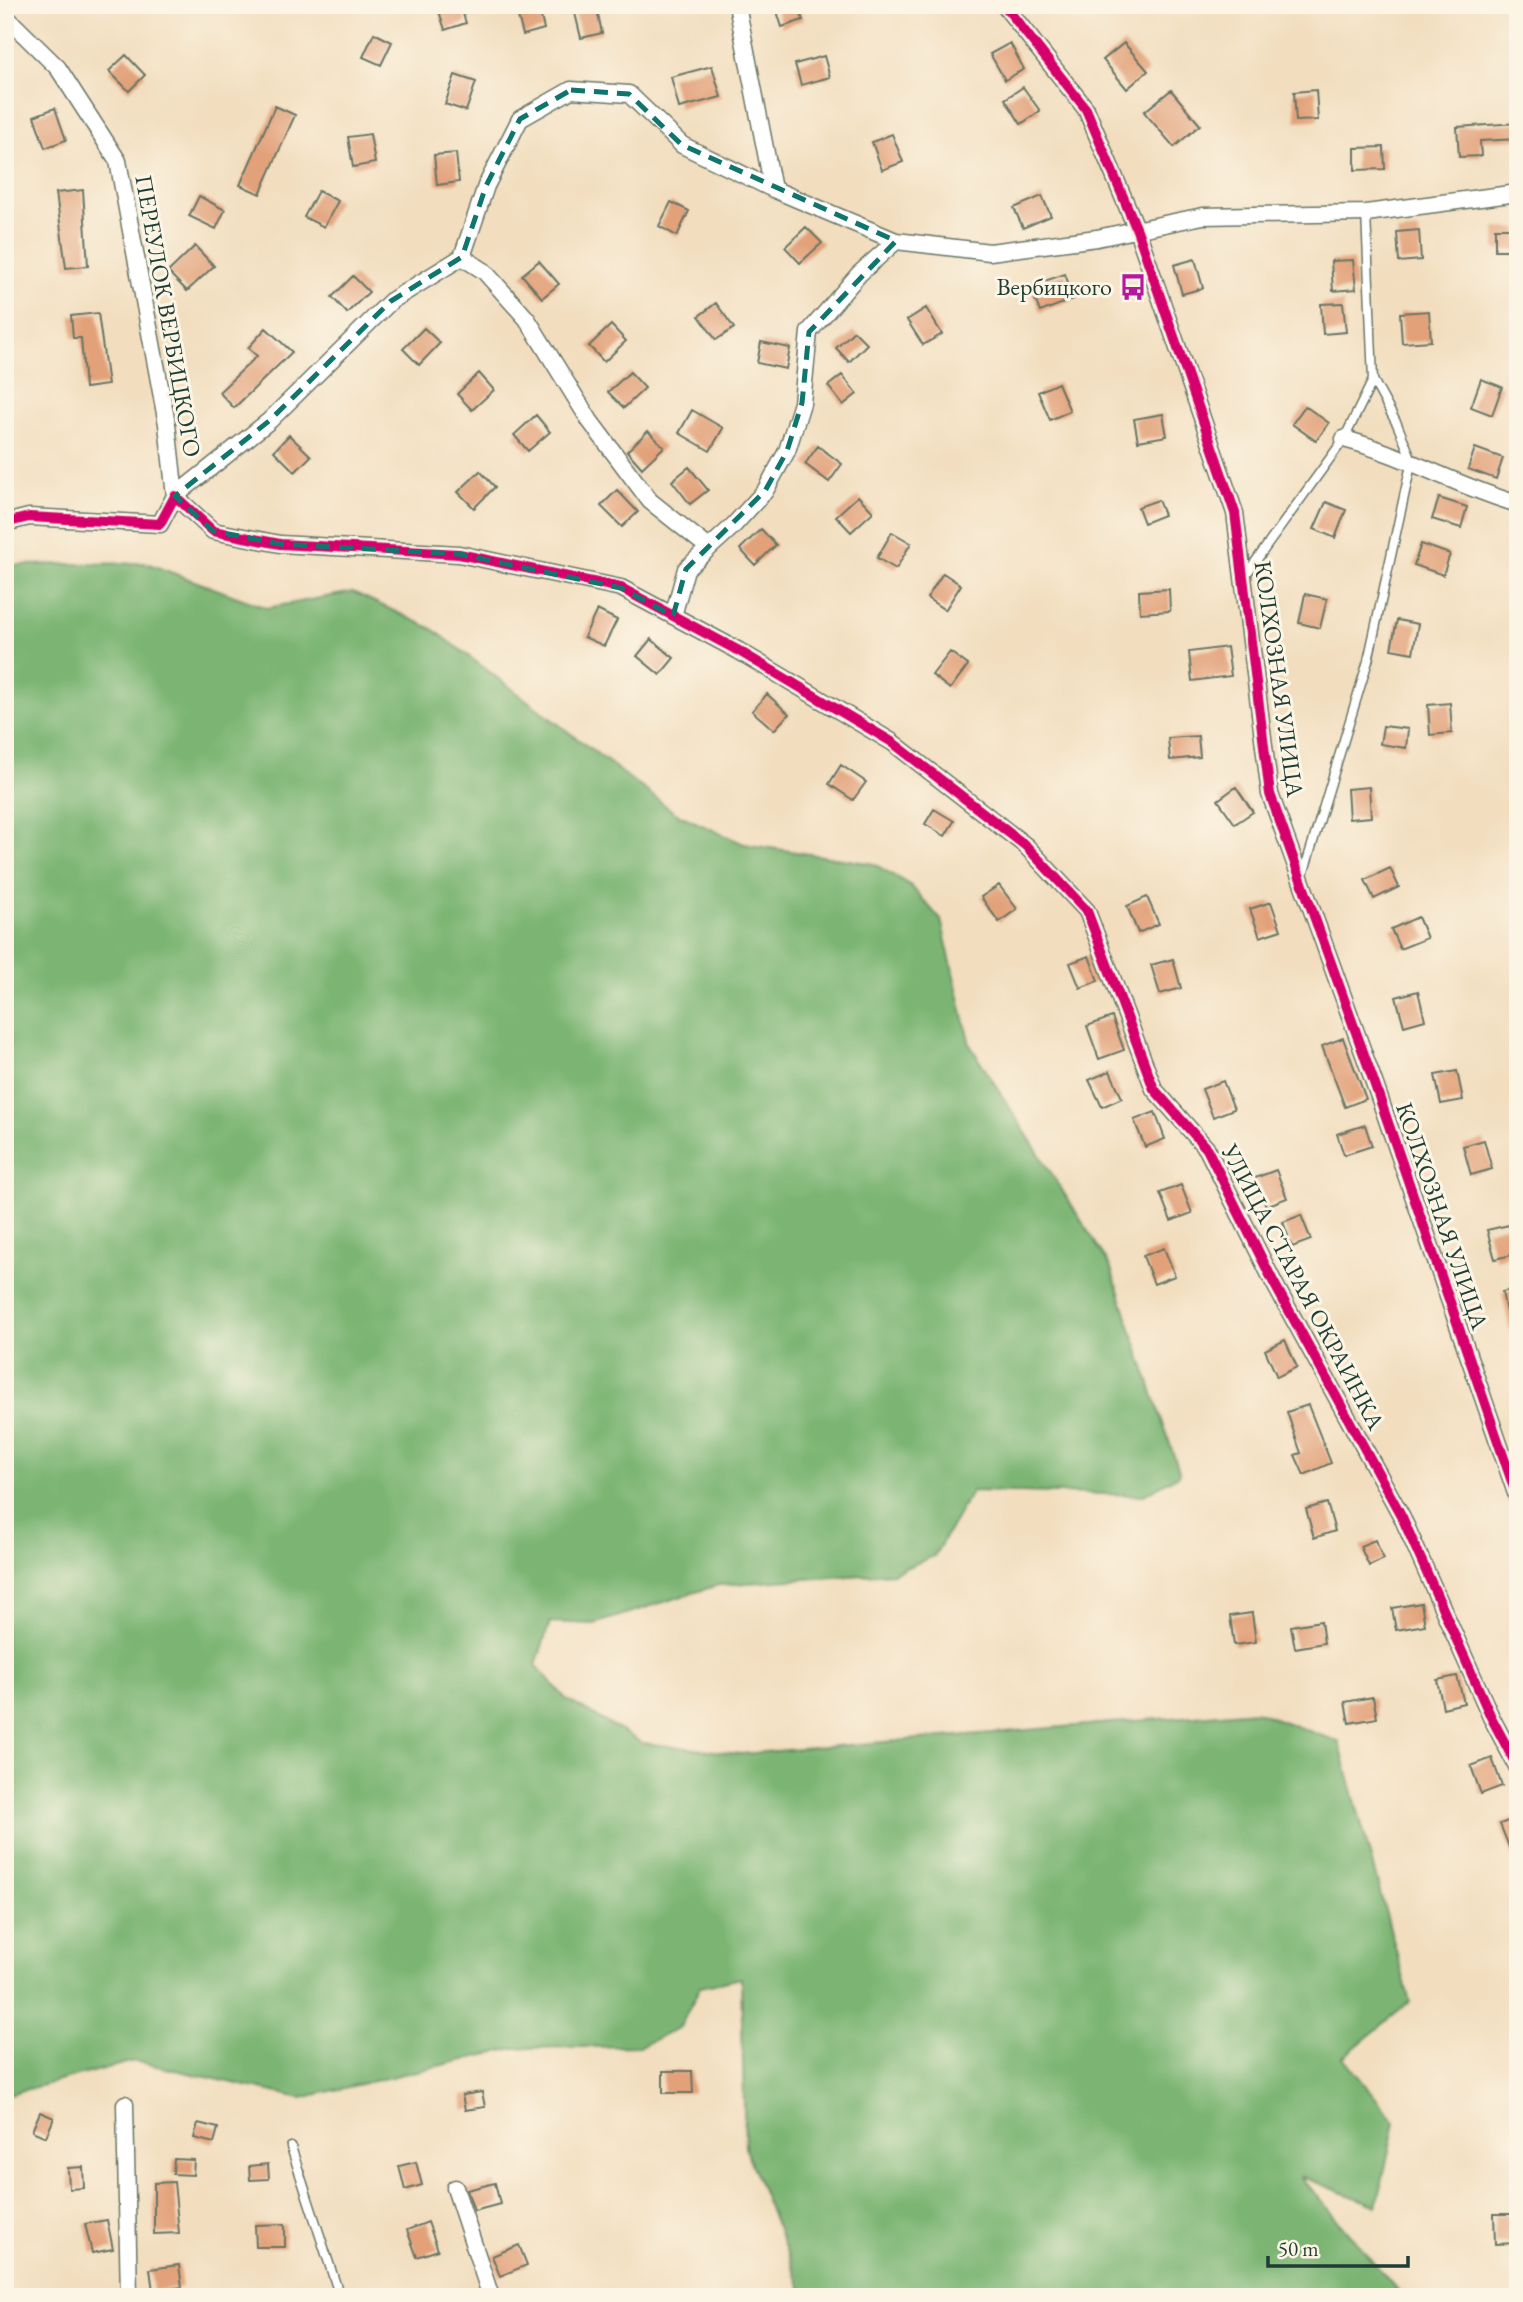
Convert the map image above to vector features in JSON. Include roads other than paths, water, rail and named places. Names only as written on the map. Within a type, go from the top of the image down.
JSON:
[{"type":"street","points":[[737,5],[773,189]]},
{"type":"street","name":"КОЛХОЗНАЯ УЛИЦА","points":[[1004,5],[1086,109],[1137,230],[1235,513],[1270,794],[1518,1499]]},
{"type":"street","name":"ПЕРЕУЛОК ВЕРБИЦКОГО","points":[[9,14],[58,68],[118,161],[167,424],[175,496]]},
{"type":"street","points":[[5,523],[29,517],[160,524],[175,496],[269,421],[391,302],[462,257],[486,186],[520,119],[571,90],[629,94],[682,145],[773,189],[895,242],[990,252],[1137,230],[1203,216],[1366,213],[1518,193]]},
{"type":"street","points":[[673,616],[686,569],[765,491],[787,451],[802,403],[809,332],[859,274],[895,242]]},
{"type":"street","points":[[462,257],[484,271],[527,319],[590,421],[650,502],[709,548]]},
{"type":"street","points":[[1344,439],[1412,460],[1490,496],[1518,504]]},
{"type":"street","name":"УЛИЦА СТАРАЯ ОКРАИНКА","points":[[175,496],[213,531],[280,544],[459,554],[621,588],[739,651],[892,742],[1026,846],[1087,911],[1154,1089],[1207,1149],[1274,1283],[1402,1517],[1492,1717],[1518,1768]]},
{"type":"street","points":[[125,2104],[129,2297]]},
{"type":"street","points":[[454,2188],[491,2297]]},
{"type":"lane","points":[[1301,881],[1368,661],[1412,460],[1397,424],[1373,380],[1366,213]]},
{"type":"lane","points":[[1243,578],[1344,439],[1373,380]]},
{"type":"lane","points":[[292,2147],[340,2297]]},
{"type":"place","name":"Вербицкого","points":[[1133,287]]}]
